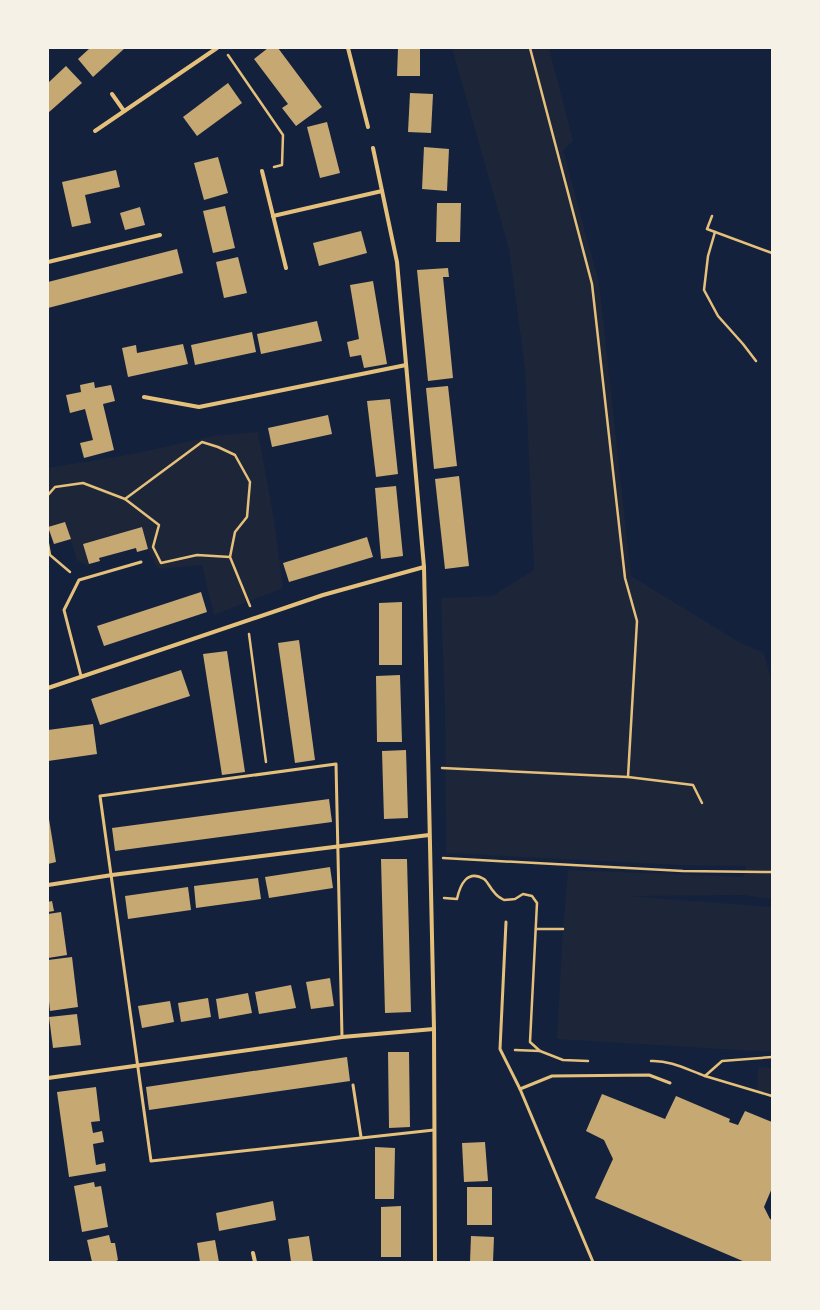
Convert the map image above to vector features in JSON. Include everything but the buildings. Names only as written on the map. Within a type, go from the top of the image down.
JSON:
[{"type":"street","points":[[95,131],[217,48]]},
{"type":"street","points":[[348,48],[368,127]]},
{"type":"street","points":[[112,94],[124,111]]},
{"type":"street","points":[[373,148],[397,262],[424,567],[427,768],[434,1029],[435,1262]]},
{"type":"street","points":[[262,171],[286,268]]},
{"type":"street","points":[[273,216],[382,191]]},
{"type":"street","points":[[48,262],[160,235]]},
{"type":"street","points":[[144,398],[199,407],[406,366]]},
{"type":"street","points":[[48,688],[323,595],[424,567]]},
{"type":"street","points":[[48,885],[339,845],[429,835]]},
{"type":"street","points":[[48,1078],[342,1037],[434,1029]]},
{"type":"street","points":[[253,1253],[255,1262]]},
{"type":"lane","points":[[81,676],[64,610],[79,580],[141,562]]},
{"type":"lane","points":[[342,1037],[339,845],[336,764],[100,796],[151,1161],[434,1130]]},
{"type":"lane","points":[[506,922],[500,1049],[520,1089],[593,1262]]},
{"type":"lane","points":[[520,1089],[552,1076],[649,1075],[670,1083]]},
{"type":"lane","points":[[353,1084],[361,1137]]},
{"type":"path","points":[[530,48],[592,284],[624,578],[637,621],[628,778]]},
{"type":"path","points":[[228,54],[283,135],[282,164],[262,171]]},
{"type":"path","points":[[712,216],[707,229],[772,253]]},
{"type":"path","points":[[715,232],[708,256],[704,290],[718,316],[744,344],[756,361]]},
{"type":"path","points":[[125,499],[202,442],[218,447],[235,455],[250,482],[247,517],[235,532],[230,557],[255,618]]},
{"type":"path","points":[[48,495],[55,487],[83,483],[125,499],[159,524],[153,547],[161,563],[197,555],[230,557]]},
{"type":"path","points":[[48,544],[50,555],[79,580]]},
{"type":"path","points":[[247,621],[267,773]]},
{"type":"path","points":[[427,768],[628,778],[693,785],[702,803]]},
{"type":"path","points":[[430,858],[683,871],[772,872]]},
{"type":"path","points":[[536,929],[562,929]]},
{"type":"path","points":[[705,1076],[772,1096]]},
{"type":"shaded area","points":[[452,48],[549,48],[573,141],[563,150],[599,283],[631,576],[739,642],[764,653],[772,683],[772,899],[743,895],[629,896],[772,907],[772,1052],[557,1039],[568,870],[743,877],[746,866],[679,865],[446,853],[445,704],[441,598],[492,596],[534,570],[525,368],[509,249]]},
{"type":"shaded area","points":[[258,432],[274,520],[283,588],[214,615],[202,565],[158,569],[148,549],[142,527],[83,544],[89,564],[87,566],[77,560],[65,522],[48,527],[48,468],[133,454],[213,436]]},
{"type":"shaded area","points":[[758,1067],[772,1068],[772,1096],[757,1091]]}]
